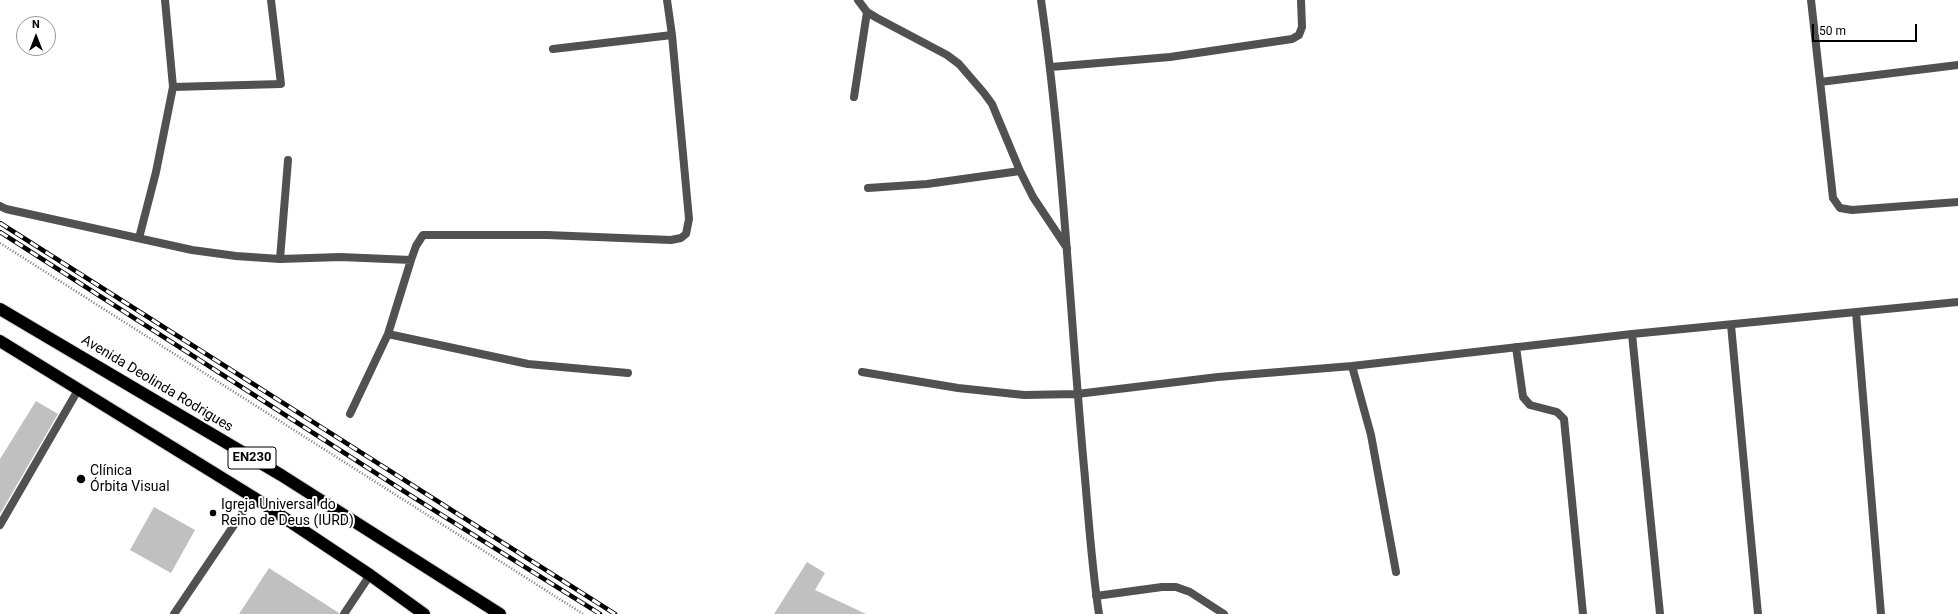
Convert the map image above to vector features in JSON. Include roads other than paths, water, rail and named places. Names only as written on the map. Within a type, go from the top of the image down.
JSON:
[{"type":"highway","name":"Avenida Deolinda Rodrigues","points":[[0,309],[281,475],[500,614]]},
{"type":"highway","name":"EN230","points":[[0,341],[253,497],[370,575],[424,614]]},
{"type":"street","points":[[139,238],[156,172],[173,87],[165,0]]},
{"type":"street","points":[[173,87],[281,84],[271,0]]},
{"type":"street","points":[[350,414],[388,334],[411,260],[419,239],[423,236],[554,236],[671,240],[681,238],[686,234],[689,219],[672,35],[667,0]]},
{"type":"street","points":[[858,0],[867,12],[947,55],[959,64],[992,104],[1020,171],[1033,197],[1068,249]]},
{"type":"street","points":[[1041,0],[1051,67],[1068,249],[1077,394],[1099,614]]},
{"type":"street","points":[[1051,67],[1170,57],[1292,39],[1299,35],[1302,27],[1301,0]]},
{"type":"street","points":[[1811,0],[1833,198],[1840,208],[1852,210],[1958,202]]},
{"type":"street","points":[[854,97],[867,12]]},
{"type":"street","points":[[552,49],[672,35]]},
{"type":"street","points":[[1820,82],[1958,65]]},
{"type":"street","points":[[280,259],[288,160]]},
{"type":"street","points":[[868,188],[927,184],[1020,171]]},
{"type":"street","points":[[0,206],[6,209],[192,250],[236,256],[280,259],[340,258],[411,260]]},
{"type":"street","points":[[862,372],[958,388],[1024,395],[1077,394],[1218,377],[1352,366],[1632,334],[1958,302]]},
{"type":"street","points":[[1856,312],[1882,614]]},
{"type":"street","points":[[1731,325],[1758,614]]},
{"type":"street","points":[[388,334],[528,364],[628,373]]},
{"type":"street","points":[[1632,334],[1660,614]]},
{"type":"street","points":[[1516,347],[1523,397],[1530,405],[1557,412],[1564,419],[1583,614]]},
{"type":"street","points":[[1352,366],[1371,435],[1396,572]]},
{"type":"street","points":[[0,525],[78,390]]},
{"type":"street","points":[[174,614],[253,497]]},
{"type":"street","points":[[344,614],[370,575]]},
{"type":"street","points":[[1096,596],[1162,587],[1176,587],[1190,592],[1224,614]]},
{"type":"railway","points":[[0,223],[615,614]]},
{"type":"railway","points":[[0,232],[413,497],[600,614]]},
{"type":"place","name":"Clínica Órbita Visual","points":[[81,479]]},
{"type":"place","name":"Igreja Universal do Reino de Deus (IURD)","points":[[213,513]]}]
